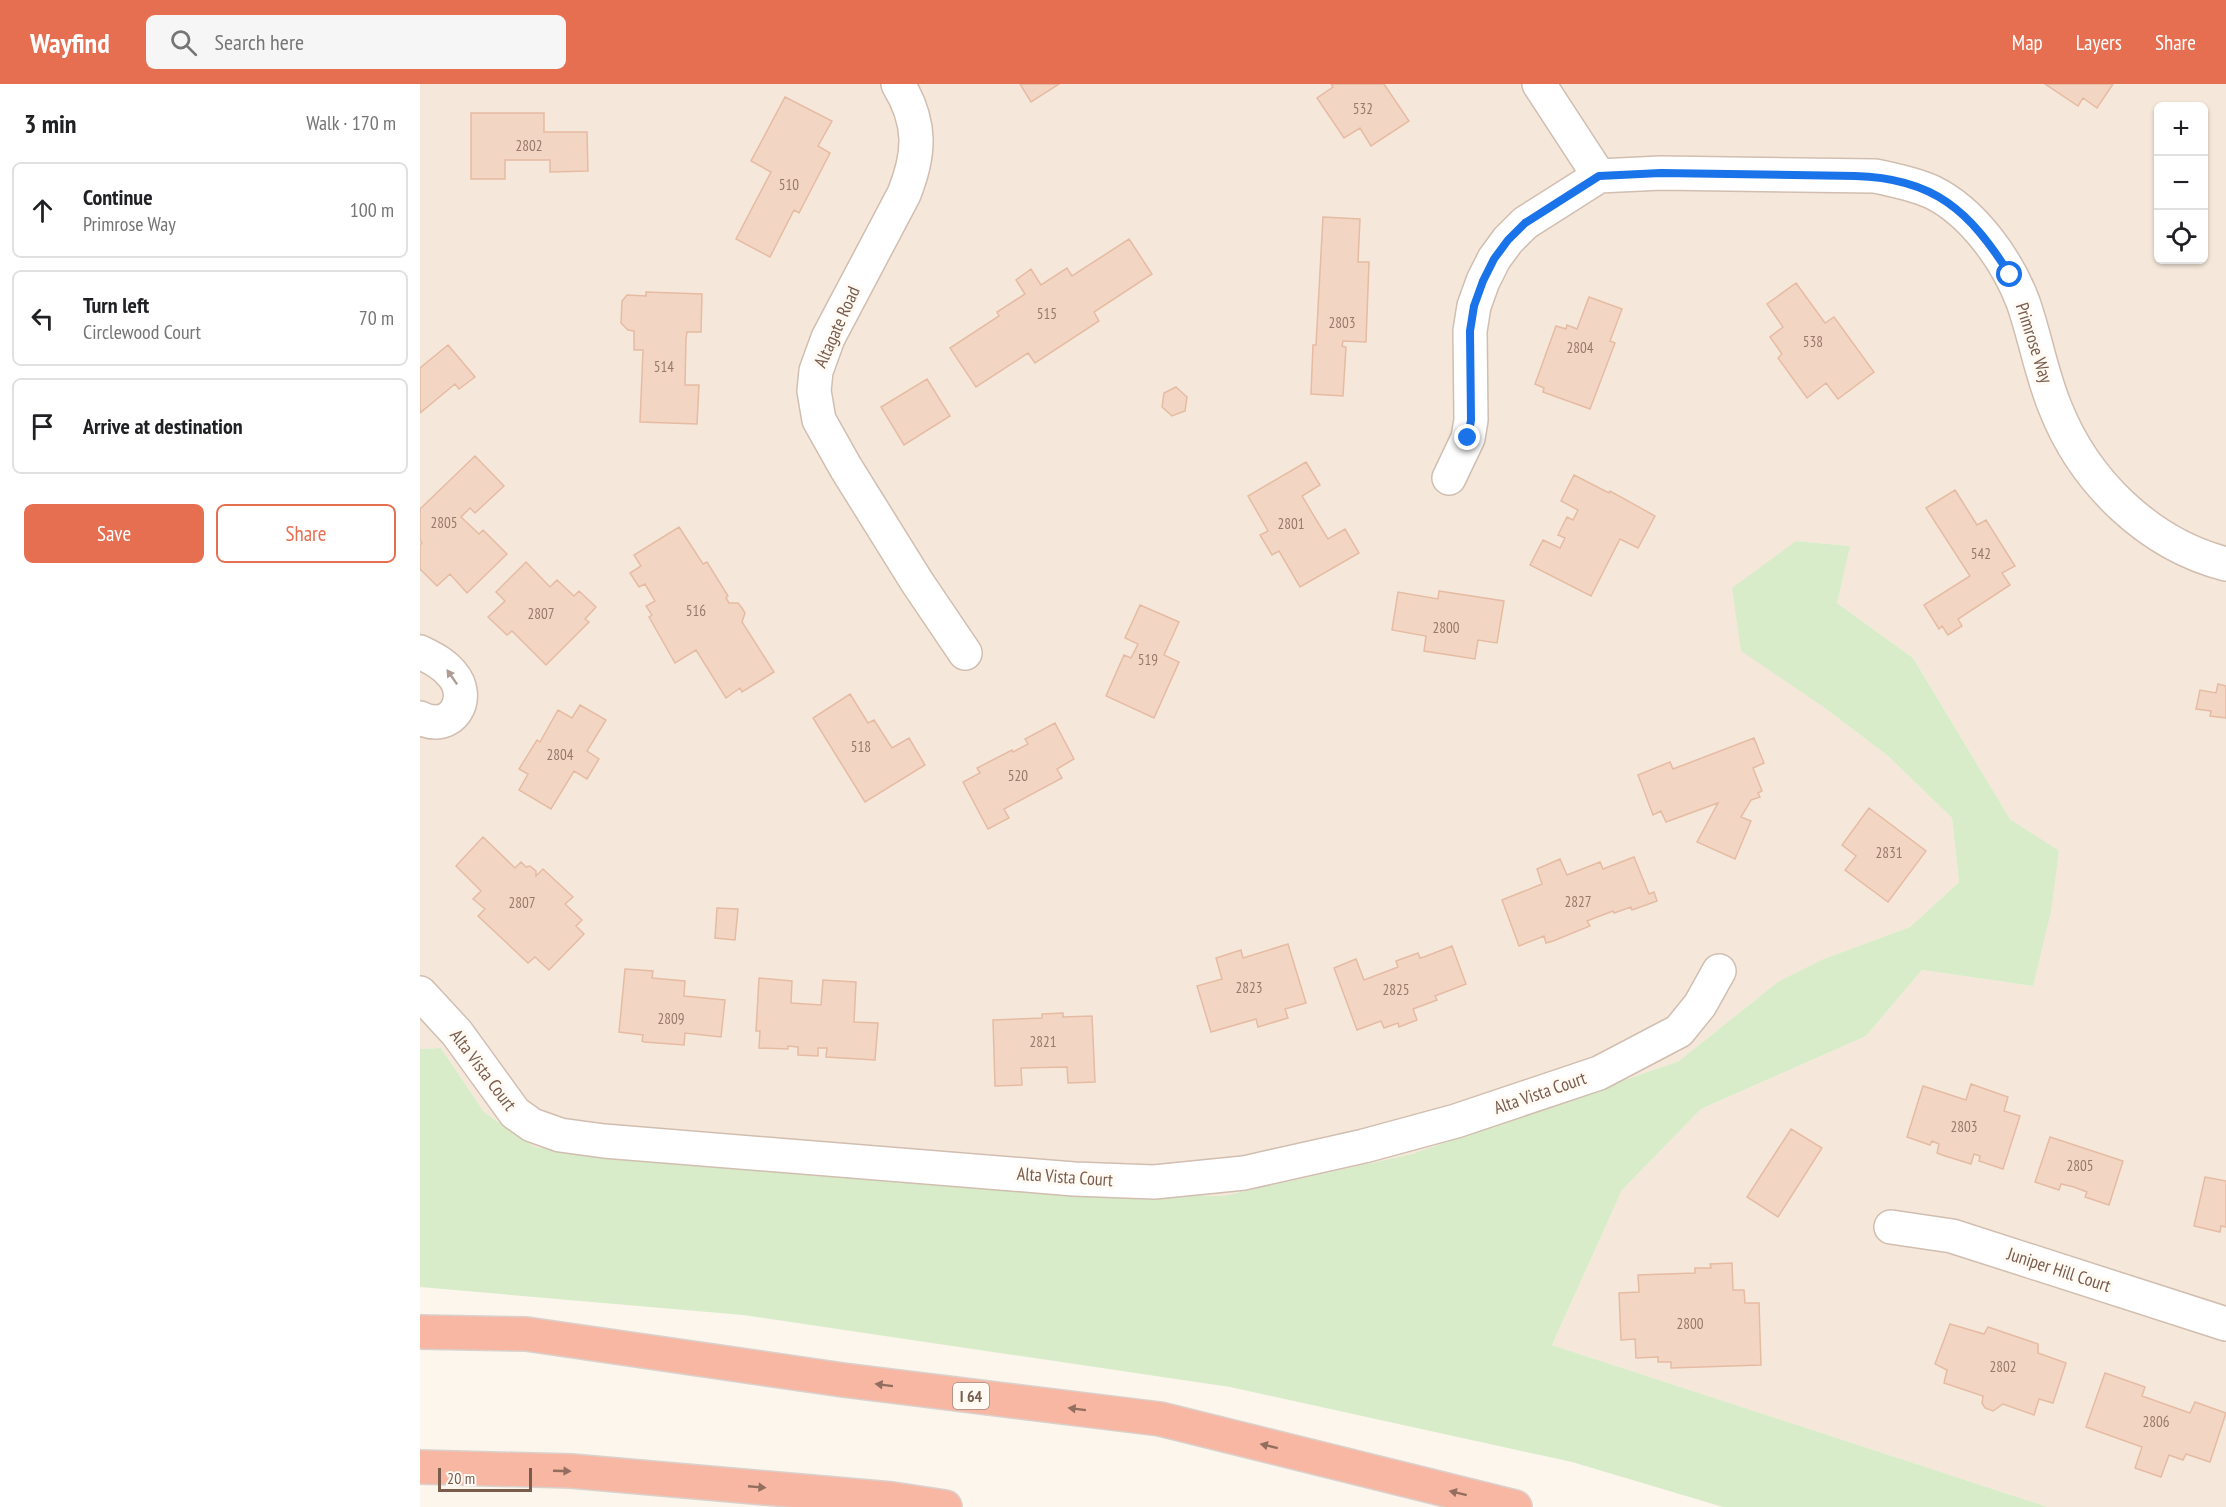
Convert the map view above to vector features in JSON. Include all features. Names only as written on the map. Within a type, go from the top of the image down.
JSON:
[{"type":"highway","name":"I 64","points":[[420,1332],[526,1334],[843,1380],[1160,1419],[1515,1507]]},
{"type":"highway","points":[[420,1467],[571,1471],[892,1499],[945,1507]]},
{"type":"street","name":"Altagate Road","points":[[898,84],[912,111],[916,132],[914,170],[828,338],[816,371],[814,391],[819,420],[846,468],[917,582],[965,653]]},
{"type":"street","points":[[1449,478],[1468,438],[1470,331],[1474,306],[1483,281],[1494,259],[1525,223],[1599,176],[1539,84]]},
{"type":"street","name":"Primrose Way","points":[[1599,176],[1661,173],[1875,176],[1908,183],[1933,193],[1956,207],[1985,237],[2010,275],[2022,302],[2055,406],[2075,449],[2099,482],[2135,518],[2168,541],[2213,561],[2226,564]]},
{"type":"street","points":[[420,652],[436,660],[453,675],[460,691],[460,703],[454,716],[442,722],[428,722],[420,718]]},
{"type":"street","name":"Alta Vista Court","points":[[420,993],[457,1033],[515,1113],[532,1125],[560,1135],[604,1141],[1074,1179],[1155,1182],[1244,1173],[1364,1146],[1456,1121],[1599,1073],[1679,1031],[1700,1005],[1719,971]]},
{"type":"street","name":"Juniper Hill Court","points":[[1891,1227],[1952,1236],[2226,1324]]},
{"type":"shaded area","points":[[420,84],[2226,84],[2226,1507],[2048,1507],[1552,1345],[1622,1190],[1701,1109],[1866,1036],[1922,970],[2033,986],[2059,852],[2010,819],[1913,658],[1837,603],[1849,546],[1796,541],[1822,706],[1888,756],[1952,818],[1959,882],[1910,927],[1821,960],[1779,981],[1679,1061],[1412,1154],[1223,1196],[1007,1190],[534,1147],[484,1112],[441,1048],[420,1049]]},
{"type":"green space","points":[[1796,541],[1850,546],[1837,603],[1913,658],[2010,819],[2059,851],[2051,911],[2033,986],[1922,970],[1866,1036],[1701,1109],[1622,1190],[1552,1345],[2048,1507],[1723,1507],[1572,1462],[1230,1387],[743,1315],[420,1287],[420,1049],[441,1048],[484,1112],[534,1147],[1007,1190],[1223,1196],[1412,1154],[1679,1061],[1779,981],[1821,960],[1910,927],[1959,882],[1952,818],[1888,756],[1822,706],[1741,651],[1732,588]]},
{"type":"building","points":[[1020,84],[1059,84],[1031,102]]},
{"type":"building","points":[[1331,84],[1384,84],[1409,121],[1371,146],[1360,128],[1344,138],[1317,98],[1333,87]]},
{"type":"building","points":[[2045,84],[2113,84],[2097,108],[2083,98],[2078,106]]},
{"type":"building","points":[[785,97],[832,121],[818,146],[830,153],[799,213],[794,210],[770,257],[736,239],[771,172],[751,161]]},
{"type":"building","points":[[471,113],[544,113],[544,132],[587,132],[588,171],[550,172],[550,160],[505,160],[505,179],[471,179]]},
{"type":"building","points":[[1323,217],[1360,219],[1358,262],[1369,262],[1366,342],[1343,341],[1342,346],[1346,347],[1343,396],[1311,394]]},
{"type":"building","points":[[1129,239],[1152,274],[1094,312],[1099,321],[1035,363],[1028,353],[976,387],[950,348],[999,316],[997,312],[1025,294],[1016,280],[1031,269],[1041,285],[1067,268],[1072,276]]},
{"type":"building","points":[[1796,283],[1825,323],[1834,317],[1874,372],[1838,399],[1826,383],[1807,398],[1778,358],[1782,354],[1770,337],[1783,327],[1767,304]]},
{"type":"building","points":[[646,292],[702,294],[701,332],[687,332],[686,339],[685,385],[699,385],[697,424],[640,422],[643,350],[634,350],[634,331],[628,330],[621,323],[622,301],[627,295],[646,296]]},
{"type":"building","points":[[1589,297],[1622,309],[1610,341],[1615,343],[1590,409],[1543,392],[1544,388],[1535,384],[1556,326],[1566,329],[1567,325],[1577,329]]},
{"type":"building","points":[[448,345],[475,377],[459,389],[455,384],[420,413],[420,368]]},
{"type":"building","points":[[927,379],[950,416],[904,445],[881,407]]},
{"type":"building","points":[[1176,387],[1187,397],[1185,411],[1172,416],[1162,407],[1164,393]]},
{"type":"building","points":[[475,456],[504,486],[475,513],[470,508],[461,517],[479,534],[483,530],[507,554],[467,593],[450,574],[437,586],[420,569],[420,545],[422,543],[420,540],[420,509]]},
{"type":"building","points":[[1306,462],[1320,485],[1302,496],[1328,539],[1345,529],[1359,553],[1300,587],[1279,551],[1272,555],[1260,535],[1268,531],[1248,496]]},
{"type":"building","points":[[1574,475],[1609,493],[1610,491],[1655,516],[1638,548],[1620,539],[1591,596],[1530,565],[1543,540],[1560,548],[1565,538],[1558,535],[1567,517],[1573,520],[1578,510],[1561,501]]},
{"type":"building","points":[[1955,490],[1977,525],[1986,520],[2015,566],[2002,573],[2010,585],[1958,619],[1962,626],[1948,635],[1942,626],[1939,629],[1924,605],[1970,576],[1926,508]]},
{"type":"building","points":[[679,527],[703,564],[707,562],[728,596],[726,598],[729,603],[738,603],[742,608],[745,613],[742,622],[774,672],[742,692],[740,688],[726,698],[696,650],[675,663],[649,617],[652,615],[646,606],[655,601],[645,584],[639,587],[630,573],[641,566],[634,555]]},
{"type":"building","points":[[526,562],[550,587],[557,580],[574,596],[579,591],[596,607],[585,619],[589,622],[546,665],[512,631],[507,635],[488,617],[505,601],[496,592]]},
{"type":"building","points":[[1439,591],[1504,601],[1497,643],[1478,640],[1475,659],[1424,651],[1426,636],[1392,630],[1398,592],[1438,599]]},
{"type":"building","points":[[1140,605],[1179,622],[1164,655],[1179,662],[1154,718],[1106,696],[1124,655],[1131,658],[1138,644],[1125,638]]},
{"type":"building","points":[[2218,684],[2226,686],[2226,718],[2210,716],[2211,711],[2196,709],[2200,690],[2216,693]]},
{"type":"building","points":[[850,694],[868,723],[874,720],[892,748],[909,738],[925,765],[865,802],[813,718]]},
{"type":"building","points":[[580,705],[606,720],[587,751],[599,759],[587,779],[574,771],[551,809],[519,790],[528,774],[519,769],[537,740],[540,742],[558,710],[572,718]]},
{"type":"building","points":[[1055,723],[1074,759],[1057,769],[1062,778],[1004,809],[1009,818],[988,829],[963,782],[980,773],[977,768],[1028,744],[1025,739]]},
{"type":"building","points":[[1754,738],[1764,763],[1753,768],[1762,791],[1758,793],[1760,797],[1751,800],[1741,817],[1751,821],[1735,859],[1697,842],[1718,803],[1666,822],[1661,811],[1653,815],[1638,775],[1670,762],[1673,769]]},
{"type":"building","points":[[1869,808],[1926,851],[1888,902],[1845,870],[1856,856],[1842,845]]},
{"type":"building","points":[[483,837],[515,868],[521,862],[536,871],[536,876],[543,869],[573,897],[565,904],[582,920],[576,926],[584,934],[549,970],[535,957],[528,963],[478,916],[485,909],[473,899],[481,891],[456,866]]},
{"type":"building","points":[[1634,857],[1649,894],[1654,892],[1657,901],[1632,910],[1631,907],[1614,913],[1613,911],[1587,921],[1590,926],[1553,941],[1546,943],[1544,936],[1519,946],[1502,900],[1542,884],[1537,869],[1560,859],[1567,875],[1600,862],[1603,869]]},
{"type":"building","points":[[717,908],[738,909],[735,940],[715,938]]},
{"type":"building","points":[[1288,944],[1306,1003],[1285,1009],[1288,1018],[1258,1027],[1256,1019],[1211,1032],[1197,986],[1222,979],[1216,958],[1241,950],[1243,958]]},
{"type":"building","points":[[1452,946],[1466,984],[1435,996],[1437,1000],[1413,1009],[1417,1020],[1399,1027],[1398,1023],[1384,1028],[1381,1021],[1357,1030],[1334,968],[1356,959],[1364,980],[1398,967],[1396,961],[1418,953],[1420,958],[1424,957]]},
{"type":"building","points":[[625,969],[653,971],[652,978],[685,981],[684,996],[725,1000],[721,1037],[685,1033],[684,1045],[644,1042],[642,1041],[643,1035],[619,1032]]},
{"type":"building","points":[[759,978],[792,981],[791,1003],[821,1005],[823,980],[856,982],[854,1022],[878,1023],[875,1060],[826,1057],[827,1048],[818,1048],[818,1056],[798,1055],[798,1047],[759,1048],[760,1031],[756,1031]]},
{"type":"building","points":[[1063,1013],[1063,1017],[1092,1016],[1095,1082],[1068,1083],[1067,1067],[1021,1068],[1022,1085],[995,1086],[993,1020],[1042,1018],[1042,1014]]},
{"type":"building","points":[[1971,1084],[2008,1097],[2004,1111],[2020,1116],[2003,1169],[1979,1161],[1980,1156],[1974,1154],[1971,1164],[1942,1155],[1937,1153],[1939,1144],[1932,1141],[1930,1145],[1907,1137],[1923,1086],[1966,1100]]},
{"type":"building","points":[[1791,1129],[1822,1148],[1778,1217],[1747,1197]]},
{"type":"building","points":[[2050,1137],[2123,1161],[2109,1205],[2085,1197],[2087,1192],[2074,1187],[2061,1184],[2059,1190],[2035,1182]]},
{"type":"building","points":[[2205,1177],[2226,1181],[2226,1227],[2221,1226],[2220,1232],[2194,1226]]},
{"type":"building","points":[[1732,1263],[1733,1290],[1744,1290],[1745,1303],[1759,1303],[1761,1365],[1671,1368],[1671,1362],[1658,1362],[1658,1357],[1636,1358],[1635,1339],[1621,1340],[1619,1293],[1639,1292],[1638,1275],[1695,1273],[1695,1268],[1711,1268],[1710,1264]]},
{"type":"building","points":[[1950,1324],[1984,1334],[1988,1327],[2038,1344],[2038,1353],[2066,1363],[2053,1403],[2039,1399],[2034,1415],[2003,1404],[1993,1411],[1985,1408],[1982,1403],[1983,1396],[1944,1383],[1947,1370],[1935,1364]]},
{"type":"building","points":[[2105,1373],[2145,1387],[2142,1396],[2190,1413],[2195,1402],[2226,1413],[2210,1462],[2186,1454],[2183,1460],[2169,1455],[2161,1477],[2135,1468],[2142,1447],[2086,1427]]},
{"type":"route","points":[[1468,438],[1471,420],[1470,331],[1474,306],[1494,259],[1525,223],[1599,176],[1661,173],[1875,176],[1908,183],[1933,193],[1956,207],[1985,237],[2010,275]]}]
